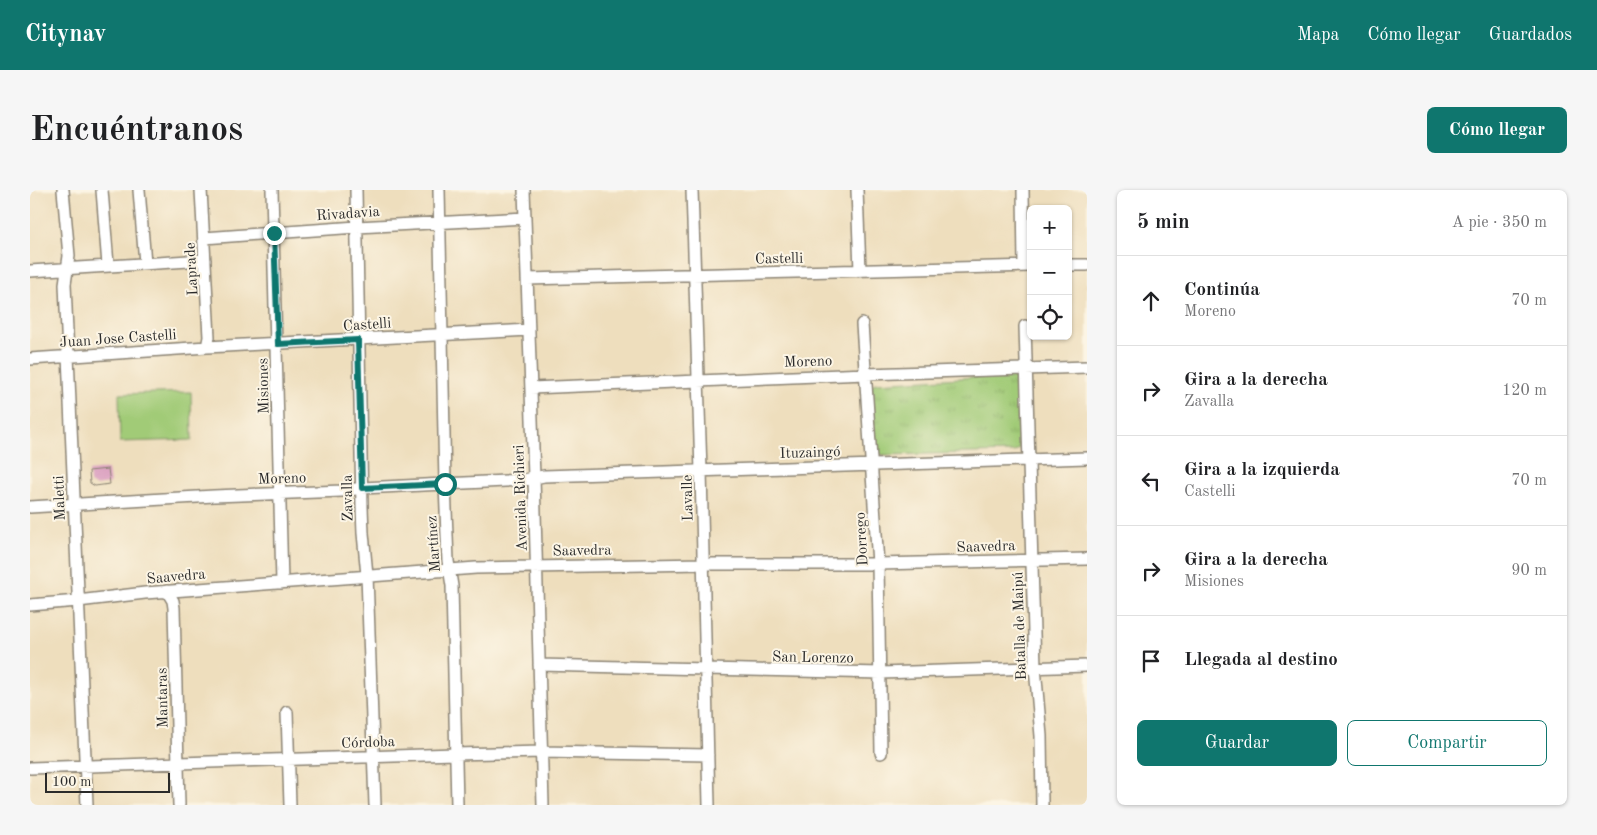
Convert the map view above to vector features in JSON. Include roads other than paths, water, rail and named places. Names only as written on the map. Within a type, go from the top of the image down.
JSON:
[{"type":"street","name":"Maletti","points":[[63,190],[69,256],[65,284],[87,805]]},
{"type":"street","points":[[102,190],[108,265]]},
{"type":"street","points":[[139,190],[144,263]]},
{"type":"street","name":"Laprade","points":[[202,190],[209,336],[207,347]]},
{"type":"street","name":"Misiones","points":[[272,190],[278,344],[279,494],[282,582]]},
{"type":"street","name":"Zavalla","points":[[356,190],[363,532],[367,575],[375,805]]},
{"type":"street","name":"Martínez","points":[[439,190],[445,484],[450,571],[457,805]]},
{"type":"street","name":"Avenida Richieri","points":[[524,190],[544,805]]},
{"type":"street","name":"Lavalle","points":[[692,190],[699,380],[709,805]]},
{"type":"street","points":[[857,190],[860,271]]},
{"type":"street","points":[[1023,190],[1027,266]]},
{"type":"street","name":"Rivadavia","points":[[204,238],[525,218]]},
{"type":"street","points":[[30,272],[108,265],[205,260]]},
{"type":"street","points":[[1072,265],[1087,265]]},
{"type":"street","name":"Castelli","points":[[527,280],[1027,266]]},
{"type":"street","name":"Dorrego","points":[[862,324],[878,564],[881,753]]},
{"type":"street","name":"Batalla de Maipú","points":[[1025,326],[1035,667],[1041,736],[1042,805]]},
{"type":"street","name":"Castelli","points":[[207,347],[529,330]]},
{"type":"street","name":"Juan Jose Castelli","points":[[30,359],[207,347]]},
{"type":"street","name":"Moreno","points":[[531,388],[699,380],[1087,367]]},
{"type":"street","name":"Ituzaingó","points":[[534,477],[1087,458]]},
{"type":"street","name":"Moreno","points":[[30,507],[214,496],[342,491],[362,488],[524,480],[534,477]]},
{"type":"street","name":"Saavedra","points":[[30,605],[167,591],[476,568],[704,564],[878,564],[1087,559]]},
{"type":"street","name":"Mantaras","points":[[167,591],[173,601],[174,608],[179,805]]},
{"type":"street","name":"San Lorenzo","points":[[539,665],[881,673],[1087,666]]},
{"type":"street","points":[[287,712],[290,805]]},
{"type":"street","name":"Córdoba","points":[[30,768],[541,752],[708,755]]}]
